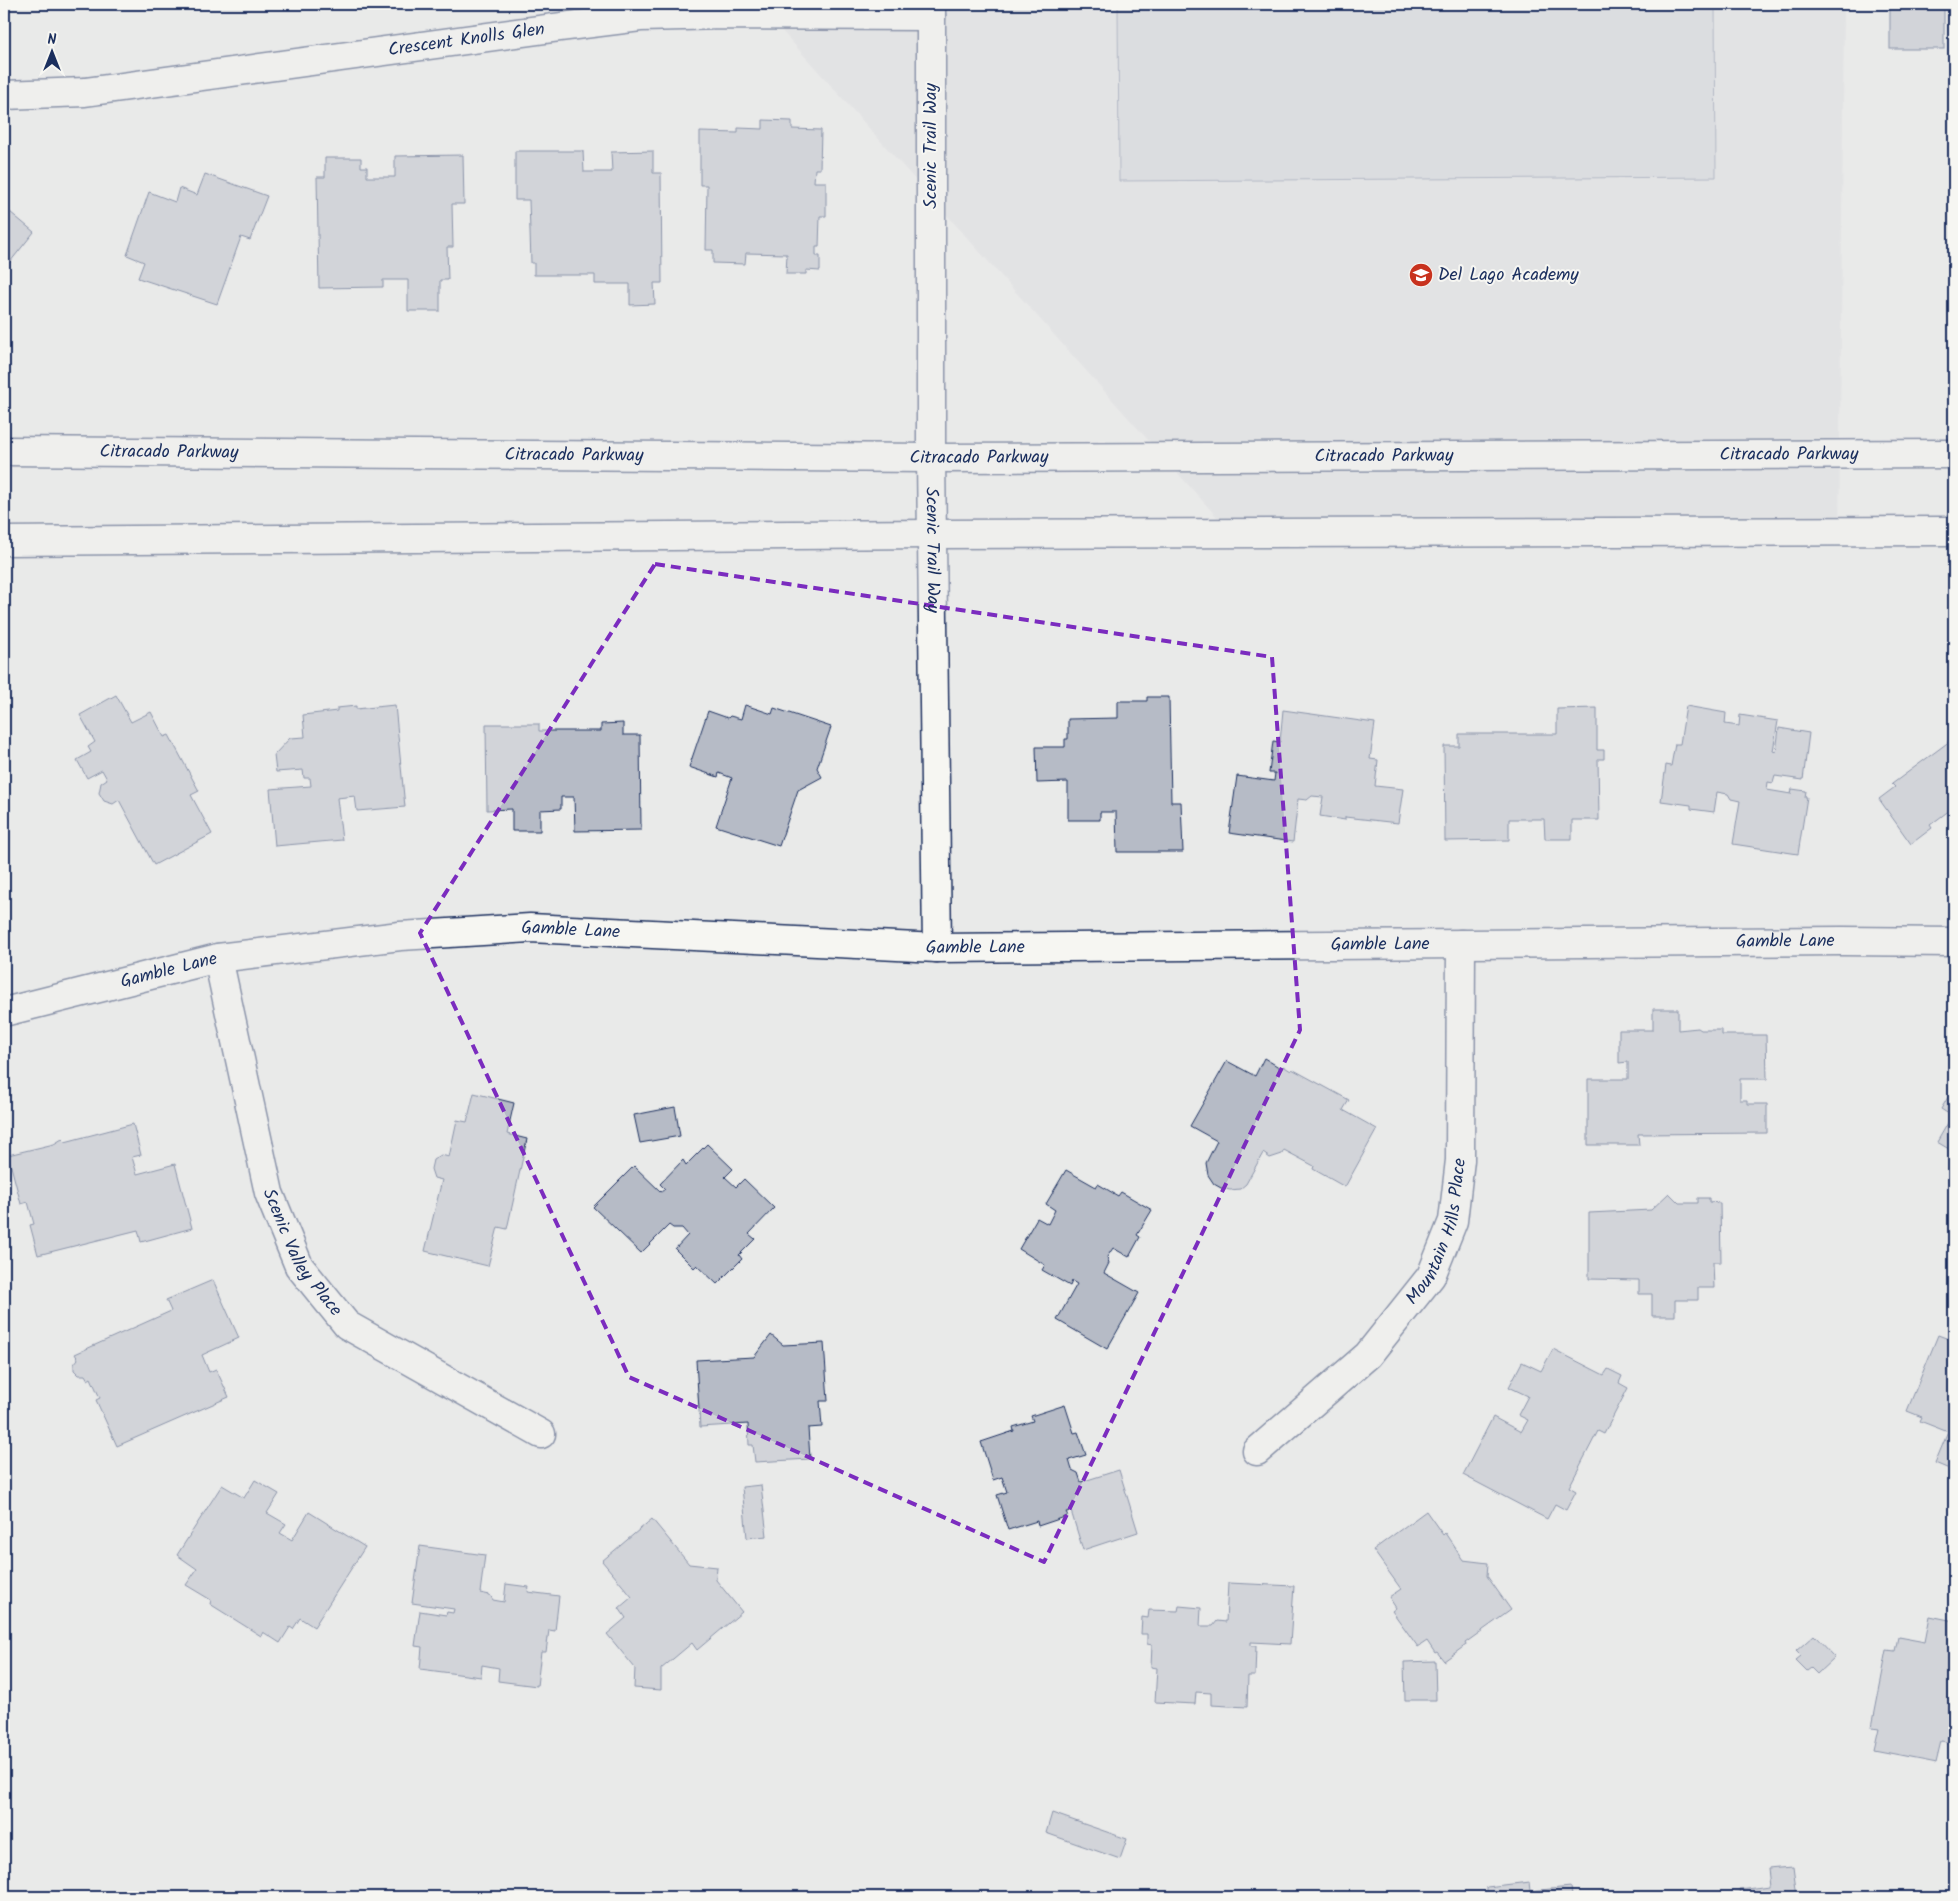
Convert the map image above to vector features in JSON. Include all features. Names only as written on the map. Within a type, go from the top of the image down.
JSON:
[{"type":"street","name":"Crescent Knolls Glen","points":[[4,95],[85,92],[640,17],[931,10]]},
{"type":"street","name":"Scenic Trail Way","points":[[931,10],[931,458],[937,948]]},
{"type":"street","name":"Citracado Parkway","points":[[4,451],[931,458],[1954,454]]},
{"type":"street","points":[[4,541],[932,534],[1954,531]]},
{"type":"street","name":"Gamble Lane","points":[[4,1012],[218,958],[400,936],[530,928],[937,948],[1842,940],[1954,942]]},
{"type":"street","name":"Mountain Hills Place","points":[[1257,1451],[1368,1355],[1430,1276],[1453,1221],[1460,1160],[1461,944]]},
{"type":"street","name":"Scenic Valley Place","points":[[218,958],[269,1193],[299,1266],[347,1325],[542,1434]]},
{"type":"highlighted area","points":[[655,564],[1272,657],[1300,1030],[1044,1562],[629,1377],[420,933]]},
{"type":"shaded area","name":"Del Lago Academy","points":[[758,4],[1844,4],[1839,546],[1243,546]]},
{"type":"shaded area","points":[[1118,4],[1715,4],[1716,177],[1119,181]]},
{"type":"building","points":[[1890,4],[1944,4],[1944,49],[1890,49]]},
{"type":"building","points":[[763,120],[792,121],[792,129],[821,130],[820,169],[815,169],[814,182],[826,182],[826,216],[820,216],[819,247],[816,247],[816,256],[820,256],[820,271],[806,270],[806,274],[786,274],[787,254],[746,253],[745,264],[713,263],[713,250],[706,250],[707,185],[700,185],[700,132],[738,133],[738,128],[763,129]]},
{"type":"building","points":[[515,151],[583,151],[584,172],[612,172],[611,152],[653,151],[653,173],[661,173],[662,283],[654,283],[655,304],[630,305],[630,284],[595,284],[595,275],[534,275],[534,263],[531,263],[529,200],[515,200]]},
{"type":"building","points":[[463,155],[464,204],[452,204],[453,247],[447,247],[448,280],[440,280],[440,311],[408,311],[408,280],[383,280],[383,287],[319,288],[317,177],[325,177],[325,158],[361,158],[361,167],[367,167],[367,177],[395,177],[395,156]]},
{"type":"building","points":[[205,174],[267,196],[250,240],[241,237],[217,304],[138,278],[144,262],[127,255],[149,192],[175,202],[179,188],[197,195]]},
{"type":"building","points":[[4,207],[34,232],[6,267],[4,265]]},
{"type":"building","points":[[116,695],[131,722],[151,712],[164,737],[169,735],[199,791],[191,795],[212,834],[154,865],[119,800],[113,804],[104,801],[99,793],[101,783],[107,779],[102,770],[87,778],[77,760],[91,752],[88,747],[95,742],[80,715]]},
{"type":"building","points":[[1147,697],[1169,697],[1171,802],[1181,802],[1183,852],[1117,852],[1116,812],[1100,812],[1100,820],[1068,820],[1068,782],[1037,783],[1036,747],[1065,747],[1065,739],[1068,739],[1068,719],[1118,718],[1118,701],[1147,701]]},
{"type":"building","points":[[395,705],[405,807],[357,811],[355,796],[337,798],[342,840],[275,846],[270,789],[311,786],[310,778],[304,778],[303,770],[276,772],[274,755],[290,738],[305,737],[303,715],[337,711],[337,708],[356,706],[356,709]]},
{"type":"building","points":[[745,705],[772,714],[774,708],[831,727],[817,768],[822,777],[798,790],[779,846],[716,826],[732,778],[719,773],[718,777],[689,767],[708,711],[728,718],[730,716],[741,719]]},
{"type":"building","points":[[1686,706],[1726,713],[1725,724],[1739,726],[1740,715],[1778,721],[1773,751],[1776,752],[1779,728],[1809,733],[1803,780],[1775,776],[1773,783],[1768,782],[1767,790],[1791,794],[1792,789],[1806,791],[1805,797],[1807,797],[1798,854],[1733,844],[1740,801],[1731,799],[1728,794],[1717,792],[1714,812],[1691,809],[1691,805],[1661,801],[1666,765],[1671,766],[1675,744],[1680,744]]},
{"type":"building","points":[[1597,708],[1597,750],[1604,750],[1604,759],[1598,759],[1599,820],[1572,820],[1572,839],[1545,839],[1544,819],[1509,819],[1509,840],[1445,841],[1444,746],[1459,746],[1459,734],[1557,734],[1557,709]]},
{"type":"building","points":[[1283,710],[1375,723],[1370,759],[1378,760],[1375,786],[1403,789],[1398,823],[1345,817],[1345,820],[1320,816],[1323,797],[1312,796],[1307,800],[1298,799],[1293,842],[1229,833],[1237,776],[1274,781],[1275,773],[1269,773],[1273,741],[1280,742]]},
{"type":"building","points":[[623,723],[623,735],[640,735],[641,830],[575,831],[574,797],[561,797],[561,809],[540,810],[540,831],[512,831],[512,809],[487,810],[486,724],[539,724],[539,731],[601,731],[601,724]]},
{"type":"building","points":[[1954,738],[1954,807],[1930,825],[1932,828],[1911,844],[1879,799],[1895,787],[1892,784]]},
{"type":"building","points":[[1653,1009],[1678,1009],[1678,1030],[1698,1028],[1701,1030],[1722,1030],[1722,1035],[1766,1035],[1767,1079],[1740,1079],[1740,1100],[1747,1100],[1747,1104],[1767,1104],[1767,1133],[1638,1134],[1639,1145],[1588,1145],[1588,1079],[1628,1079],[1628,1062],[1619,1063],[1619,1030],[1653,1030]]},
{"type":"building","points":[[1264,1058],[1282,1069],[1283,1066],[1291,1071],[1292,1069],[1349,1100],[1343,1110],[1377,1129],[1345,1187],[1313,1169],[1314,1166],[1284,1150],[1282,1154],[1270,1158],[1263,1153],[1246,1184],[1240,1189],[1230,1190],[1221,1188],[1214,1184],[1208,1175],[1206,1163],[1217,1141],[1190,1126],[1227,1061],[1255,1076]]},
{"type":"building","points":[[1954,1087],[1954,1152],[1937,1142],[1952,1116],[1941,1109]]},
{"type":"building","points":[[474,1093],[514,1103],[507,1134],[527,1139],[507,1229],[498,1227],[488,1266],[425,1251],[442,1180],[434,1178],[431,1169],[433,1160],[441,1155],[449,1157],[457,1120],[467,1122]]},
{"type":"building","points":[[675,1107],[680,1136],[640,1143],[634,1115]]},
{"type":"building","points":[[133,1124],[141,1155],[132,1157],[137,1174],[175,1164],[192,1228],[141,1242],[138,1230],[38,1255],[30,1225],[34,1224],[28,1202],[21,1204],[8,1155],[54,1144],[62,1139],[65,1142]]},
{"type":"building","points":[[707,1144],[733,1169],[725,1177],[736,1187],[744,1179],[774,1208],[749,1234],[755,1239],[739,1255],[742,1259],[717,1284],[697,1265],[694,1268],[675,1249],[688,1235],[682,1228],[673,1228],[669,1225],[641,1253],[593,1207],[634,1166],[661,1192],[665,1189],[660,1184],[683,1160],[686,1165]]},
{"type":"building","points":[[1066,1170],[1096,1187],[1098,1184],[1118,1196],[1121,1192],[1152,1210],[1137,1235],[1140,1237],[1129,1257],[1113,1248],[1107,1257],[1109,1263],[1104,1273],[1139,1293],[1107,1349],[1057,1320],[1077,1284],[1072,1281],[1070,1286],[1042,1270],[1045,1265],[1019,1249],[1037,1218],[1048,1224],[1055,1210],[1046,1204]]},
{"type":"building","points":[[1669,1193],[1679,1203],[1698,1203],[1698,1198],[1709,1198],[1709,1202],[1720,1203],[1721,1262],[1713,1262],[1714,1288],[1698,1288],[1698,1300],[1675,1300],[1675,1316],[1652,1316],[1652,1294],[1639,1294],[1639,1280],[1589,1279],[1589,1213],[1651,1210]]},
{"type":"building","points":[[213,1280],[239,1338],[202,1355],[209,1372],[216,1369],[229,1397],[117,1446],[96,1400],[100,1398],[91,1378],[88,1380],[85,1375],[79,1375],[74,1370],[74,1364],[78,1359],[75,1354],[171,1311],[166,1300]]},
{"type":"building","points":[[771,1335],[783,1345],[824,1343],[828,1401],[820,1401],[822,1427],[808,1428],[810,1459],[755,1462],[753,1445],[749,1445],[748,1424],[700,1427],[696,1360],[754,1357]]},
{"type":"building","points":[[1938,1335],[1954,1341],[1954,1471],[1935,1463],[1948,1432],[1920,1421],[1922,1417],[1907,1411]]},
{"type":"building","points":[[1553,1349],[1604,1375],[1608,1369],[1622,1376],[1619,1383],[1628,1388],[1604,1434],[1598,1431],[1569,1487],[1576,1491],[1566,1510],[1555,1504],[1547,1519],[1463,1475],[1493,1417],[1521,1432],[1528,1420],[1518,1415],[1528,1396],[1509,1387],[1522,1362],[1541,1371]]},
{"type":"building","points":[[1065,1405],[1074,1433],[1078,1432],[1086,1455],[1069,1460],[1072,1470],[1078,1473],[1081,1482],[1119,1470],[1138,1532],[1083,1550],[1071,1511],[1066,1512],[1068,1516],[1038,1526],[1037,1521],[1008,1530],[997,1495],[1007,1492],[1002,1477],[993,1480],[981,1442],[1014,1431],[1013,1427],[1033,1421],[1031,1416]]},
{"type":"building","points":[[255,1480],[279,1494],[267,1513],[286,1524],[280,1533],[292,1540],[309,1512],[365,1547],[314,1627],[300,1618],[293,1629],[290,1627],[280,1643],[263,1632],[261,1636],[210,1604],[211,1600],[186,1585],[197,1569],[177,1555],[222,1485],[244,1498]]},
{"type":"building","points":[[761,1485],[767,1536],[747,1538],[742,1487]]},
{"type":"building","points":[[1426,1511],[1443,1535],[1445,1533],[1463,1560],[1488,1563],[1487,1576],[1511,1610],[1465,1643],[1466,1645],[1444,1661],[1437,1652],[1435,1653],[1427,1641],[1418,1647],[1392,1611],[1396,1608],[1389,1597],[1401,1589],[1373,1550]]},
{"type":"building","points":[[652,1519],[689,1564],[717,1567],[716,1580],[742,1612],[697,1650],[692,1643],[661,1669],[661,1690],[634,1688],[635,1668],[607,1634],[626,1618],[619,1608],[632,1597],[602,1561]]},
{"type":"building","points":[[420,1546],[485,1555],[480,1593],[490,1595],[493,1600],[504,1602],[506,1584],[529,1587],[528,1592],[559,1596],[555,1631],[549,1630],[546,1652],[541,1652],[537,1686],[498,1681],[499,1668],[482,1665],[481,1677],[420,1669],[422,1647],[415,1646],[420,1611],[446,1615],[447,1612],[453,1613],[454,1609],[412,1603]]},
{"type":"building","points":[[1228,1583],[1294,1586],[1290,1644],[1251,1642],[1251,1646],[1256,1646],[1255,1676],[1248,1676],[1247,1707],[1211,1705],[1211,1693],[1196,1692],[1195,1704],[1155,1702],[1157,1668],[1151,1667],[1152,1645],[1147,1644],[1147,1634],[1141,1634],[1142,1617],[1148,1618],[1149,1610],[1178,1611],[1179,1606],[1201,1608],[1200,1626],[1213,1626],[1217,1621],[1226,1622]]},
{"type":"building","points":[[1930,1616],[1954,1621],[1954,1743],[1941,1741],[1936,1762],[1874,1750],[1879,1728],[1872,1727],[1887,1650],[1895,1651],[1898,1637],[1925,1642]]},
{"type":"building","points":[[1814,1635],[1835,1657],[1817,1674],[1811,1668],[1807,1671],[1796,1660],[1801,1656],[1796,1651]]},
{"type":"building","points":[[1435,1661],[1436,1700],[1405,1700],[1404,1662]]},
{"type":"building","points":[[1052,1813],[1127,1839],[1120,1859],[1046,1833]]},
{"type":"building","points":[[1793,1867],[1797,1897],[1709,1897],[1740,1893],[1739,1890],[1770,1886],[1768,1869]]},
{"type":"building","points":[[1529,1882],[1530,1891],[1571,1887],[1572,1896],[1576,1895],[1576,1897],[1487,1897],[1487,1887]]},
{"type":"place","name":"Del Lago Academy","points":[[1421,275]]}]
